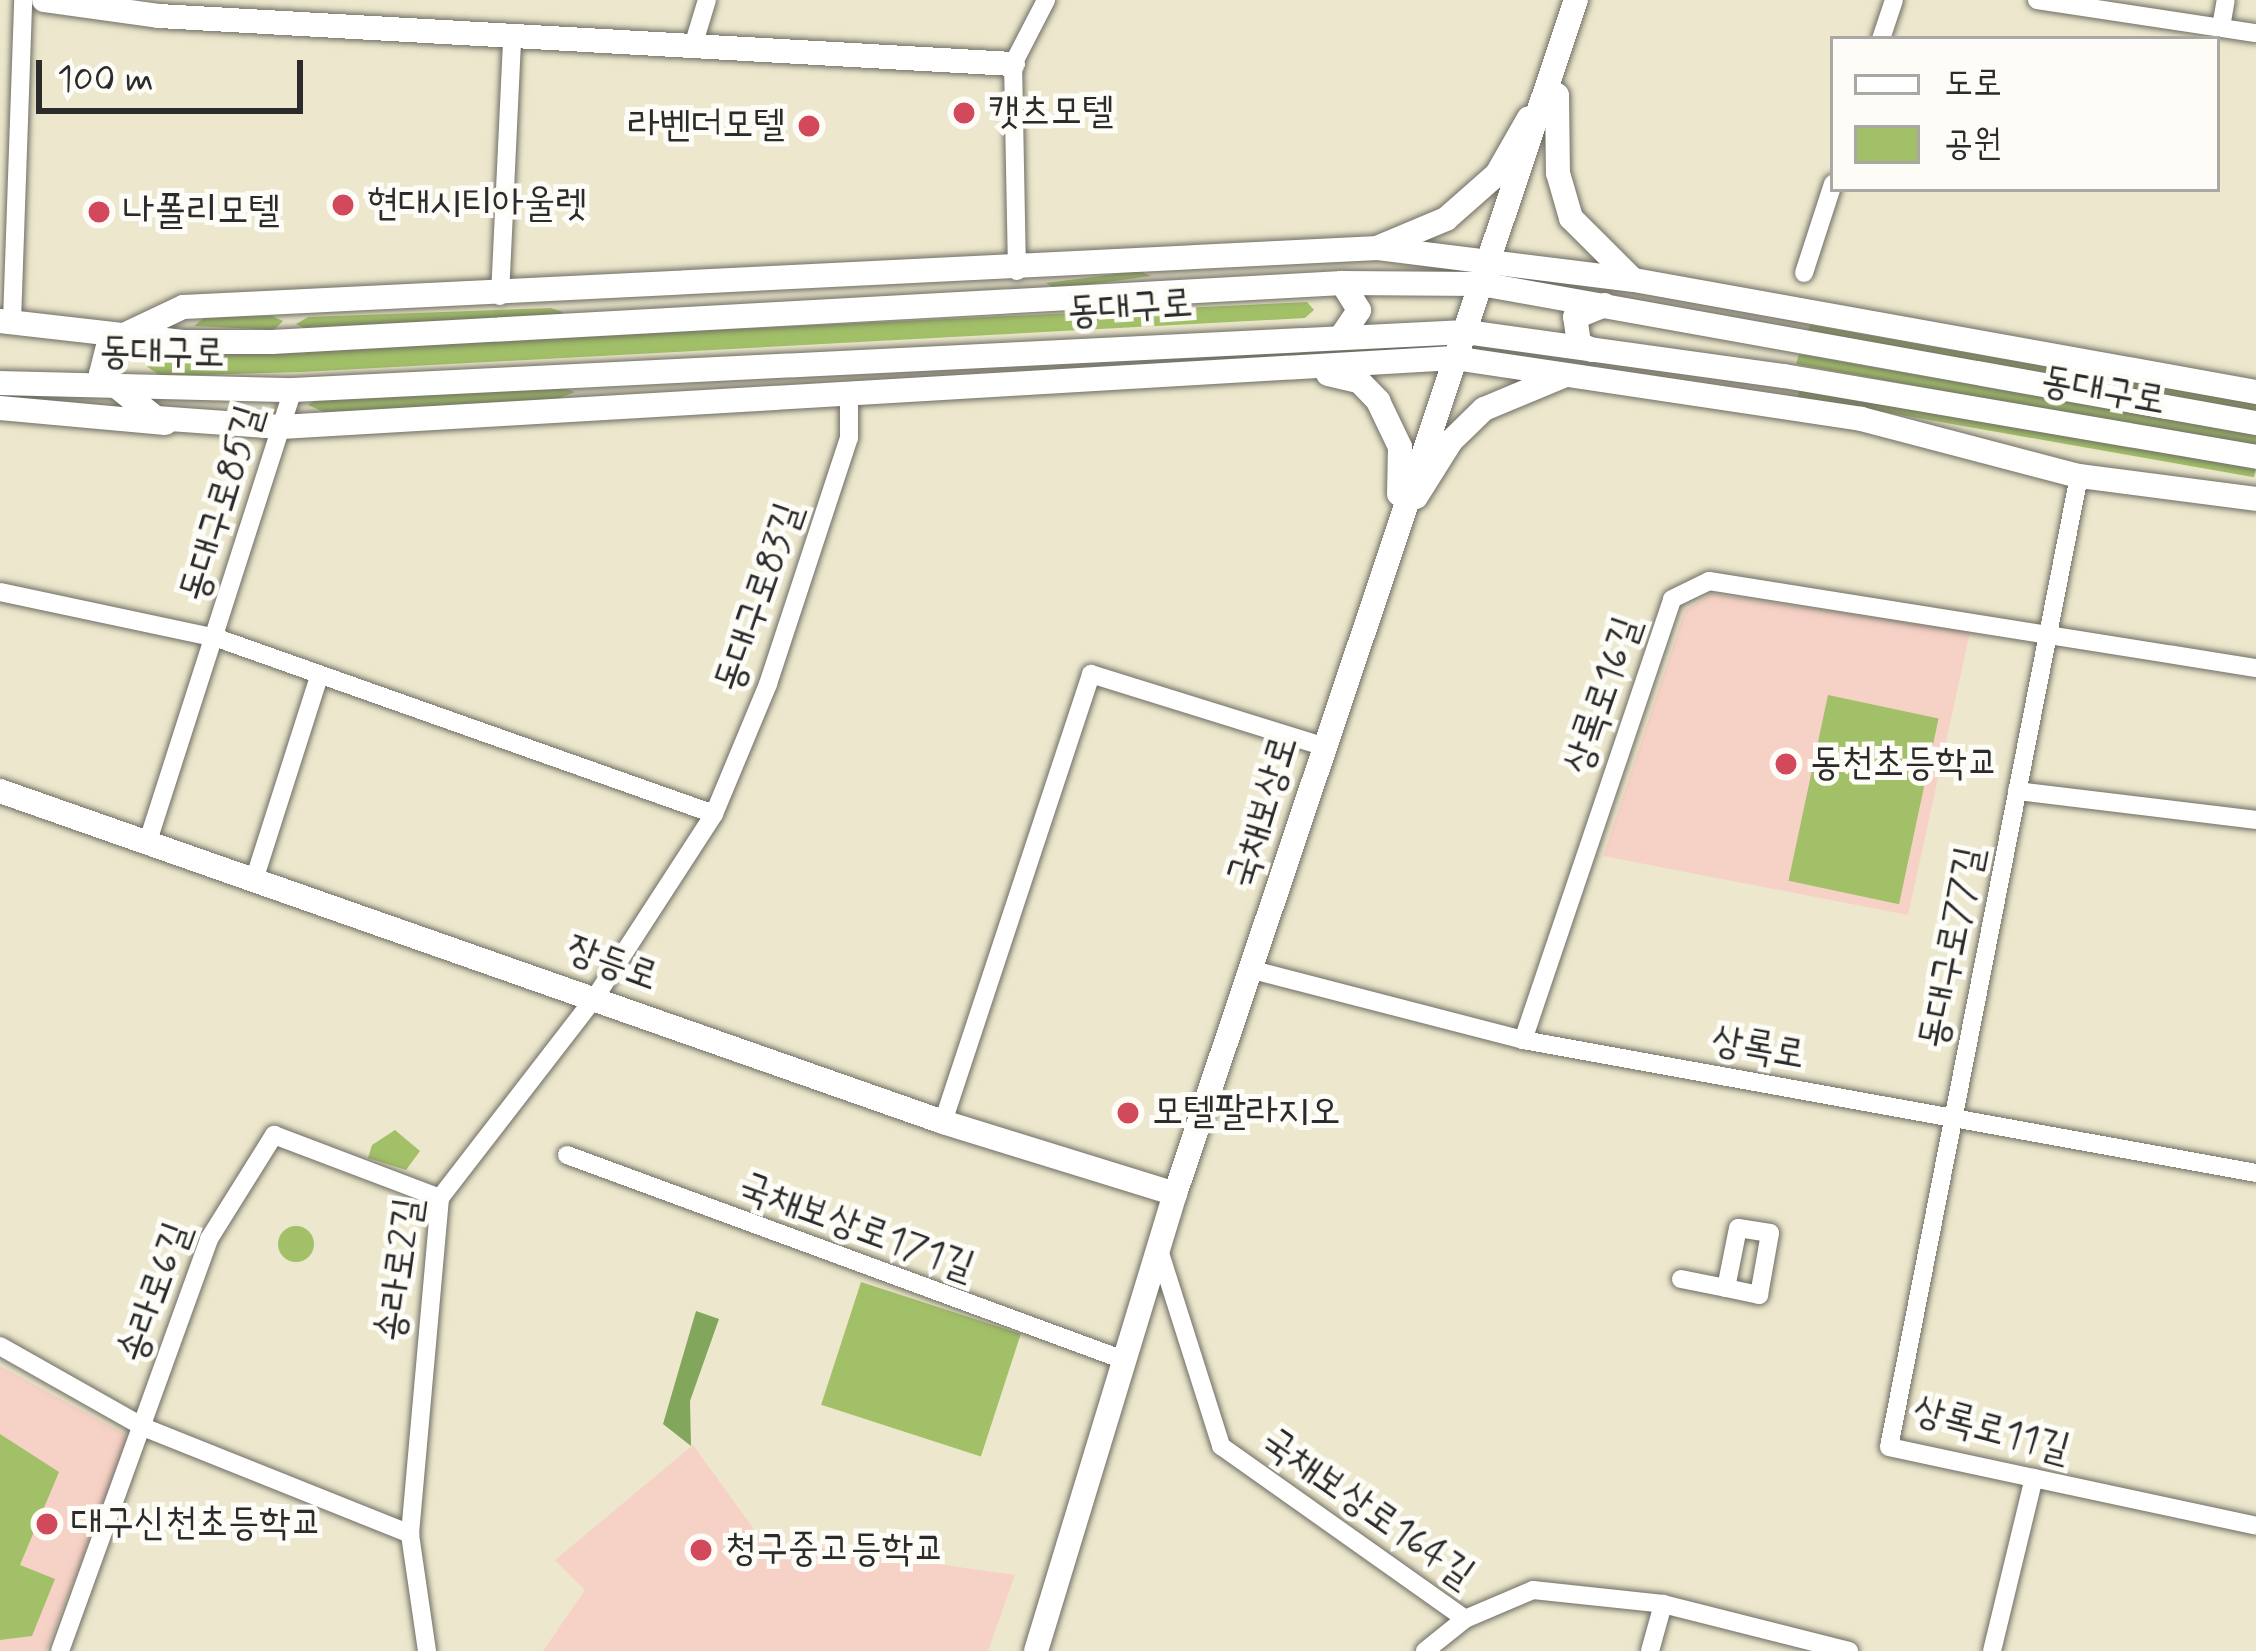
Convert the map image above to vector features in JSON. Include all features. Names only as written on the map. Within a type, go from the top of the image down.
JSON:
[{"type":"main road","points":[[44,0],[512,38],[1013,64]]},
{"type":"main road","name":"국채보상로","points":[[1036,1651],[1175,1194],[1253,970],[1322,746],[1559,64],[1576,0]]},
{"type":"main road","points":[[1378,248],[1446,219],[1496,174],[1559,64]]},
{"type":"main road","points":[[1559,64],[1558,173],[1571,218],[1634,280]]},
{"type":"main road","points":[[188,426],[156,418],[101,374],[102,353],[121,334],[183,308],[1017,271],[1378,248],[1485,273]]},
{"type":"main road","name":"동대구로","points":[[1485,273],[1620,304],[2256,422]]},
{"type":"main road","name":"동대구로","points":[[6,321],[250,342],[538,333],[1485,273],[1634,280],[2256,392]]},
{"type":"main road","points":[[1341,337],[1359,310],[1342,284]]},
{"type":"main road","points":[[1592,350],[1579,344],[1575,317],[1585,308],[1620,304]]},
{"type":"main road","name":"동대구로","points":[[0,383],[128,391],[293,390],[1466,332],[2256,457]]},
{"type":"main road","points":[[0,408],[188,426],[281,427],[1320,371],[1454,358],[1602,374],[1735,403],[1861,419],[2079,476],[2256,500]]},
{"type":"main road","points":[[1320,371],[1359,381],[1378,401],[1400,447],[1398,524]]},
{"type":"main road","points":[[1398,524],[1451,441],[1484,409],[1550,378],[1602,374]]},
{"type":"main road","name":"장등로","points":[[0,791],[596,996],[943,1122],[1175,1194]]},
{"type":"street","name":"동대구로","points":[[6,321],[23,0]]},
{"type":"street","points":[[693,46],[707,0]]},
{"type":"street","points":[[1017,271],[1013,64],[1046,0]]},
{"type":"street","points":[[1882,36],[1894,0]]},
{"type":"street","points":[[2037,0],[2256,34]]},
{"type":"street","points":[[2221,27],[2226,0]]},
{"type":"street","points":[[500,296],[512,38]]},
{"type":"street","points":[[1804,273],[1830,192]]},
{"type":"street","name":"동대구로85길","points":[[148,842],[190,730],[293,390]]},
{"type":"street","name":"동대구로83길","points":[[596,996],[714,814],[767,684],[849,438],[849,398]]},
{"type":"street","name":"동대구로77길","points":[[1954,1117],[2079,476]]},
{"type":"street","name":"상록로16길","points":[[1522,1040],[1672,599],[1709,581],[2046,640]]},
{"type":"street","name":"동대구로85길","points":[[0,592],[217,638]]},
{"type":"street","points":[[217,638],[469,732],[714,814]]},
{"type":"street","points":[[2046,640],[2256,668]]},
{"type":"street","points":[[943,1122],[1090,674],[1322,746]]},
{"type":"street","points":[[255,877],[320,677]]},
{"type":"street","points":[[2018,791],[2256,820]]},
{"type":"street","name":"상록로","points":[[1253,970],[1522,1040],[2256,1173]]},
{"type":"street","name":"송라로2길","points":[[427,1651],[410,1534],[440,1198],[596,996]]},
{"type":"street","name":"상록로11길","points":[[1954,1117],[1889,1447],[2256,1526]]},
{"type":"street","name":"송라로6길","points":[[60,1651],[209,1239],[274,1136],[440,1198]]},
{"type":"street","name":"국채보상로171길","points":[[567,1155],[1124,1360]]},
{"type":"street","name":"국채보상로164길","points":[[1159,1250],[1221,1446],[1465,1619]]},
{"type":"street","points":[[1681,1279],[1726,1288]]},
{"type":"street","points":[[0,1346],[142,1427],[410,1534]]},
{"type":"street","points":[[1992,1651],[2034,1478]]},
{"type":"street","name":"국채보상로164길","points":[[1425,1651],[1465,1619],[1533,1589],[1663,1604],[1849,1651]]},
{"type":"street","points":[[1650,1651],[1663,1604]]},
{"type":"shaded area","name":"동천초등학교","points":[[1711,594],[1970,632],[1908,915],[1603,856],[1685,610]]},
{"type":"shaded area","name":"대구신천초등학교","points":[[0,1366],[125,1434],[128,1443],[46,1651],[0,1651]]},
{"type":"shaded area","name":"청구중고등학교","points":[[693,1445],[761,1539],[1015,1575],[988,1651],[543,1651],[585,1590],[555,1560]]},
{"type":"green space","points":[[1139,271],[1151,276],[1056,289],[1046,283]]},
{"type":"green space","points":[[1307,302],[1314,310],[1305,318],[302,372],[161,376],[146,366],[160,356]]},
{"type":"green space","points":[[551,308],[563,312],[554,320],[312,332],[296,324],[308,317]]},
{"type":"green space","points":[[272,316],[283,321],[274,330],[194,326],[205,317]]},
{"type":"green space","points":[[1810,325],[2256,404],[2256,417],[1807,335]]},
{"type":"green space","points":[[1799,354],[2256,435],[2256,448],[1796,364]]},
{"type":"green space","points":[[1800,386],[2256,466],[2254,477],[1798,397]]},
{"type":"green space","points":[[563,388],[575,392],[544,404],[324,412],[308,405],[320,397]]},
{"type":"green space","points":[[1828,695],[1939,718],[1899,904],[1788,881]]},
{"type":"green space","points":[[395,1130],[420,1151],[406,1170],[368,1158],[372,1145]]},
{"type":"green space","points":[[296,1226],[309,1231],[314,1244],[309,1257],[296,1262],[283,1257],[278,1244],[283,1231]]},
{"type":"green space","points":[[861,1282],[1021,1334],[981,1457],[821,1405]]},
{"type":"green space","points":[[696,1311],[719,1319],[690,1401],[691,1446],[663,1424]]},
{"type":"green space","points":[[0,1434],[59,1472],[20,1565],[55,1579],[32,1636],[0,1640]]},
{"type":"place","name":"캣츠모텔","points":[[964,113]]},
{"type":"place","name":"라벤더모텔","points":[[809,126]]},
{"type":"place","name":"현대시티아울렛","points":[[343,205]]},
{"type":"place","name":"나폴리모텔","points":[[99,212]]},
{"type":"place","name":"동천초등학교","points":[[1786,764]]},
{"type":"place","name":"모텔팔라지오","points":[[1128,1113]]},
{"type":"place","name":"대구신천초등학교","points":[[47,1524]]},
{"type":"place","name":"청구중고등학교","points":[[701,1550]]}]
